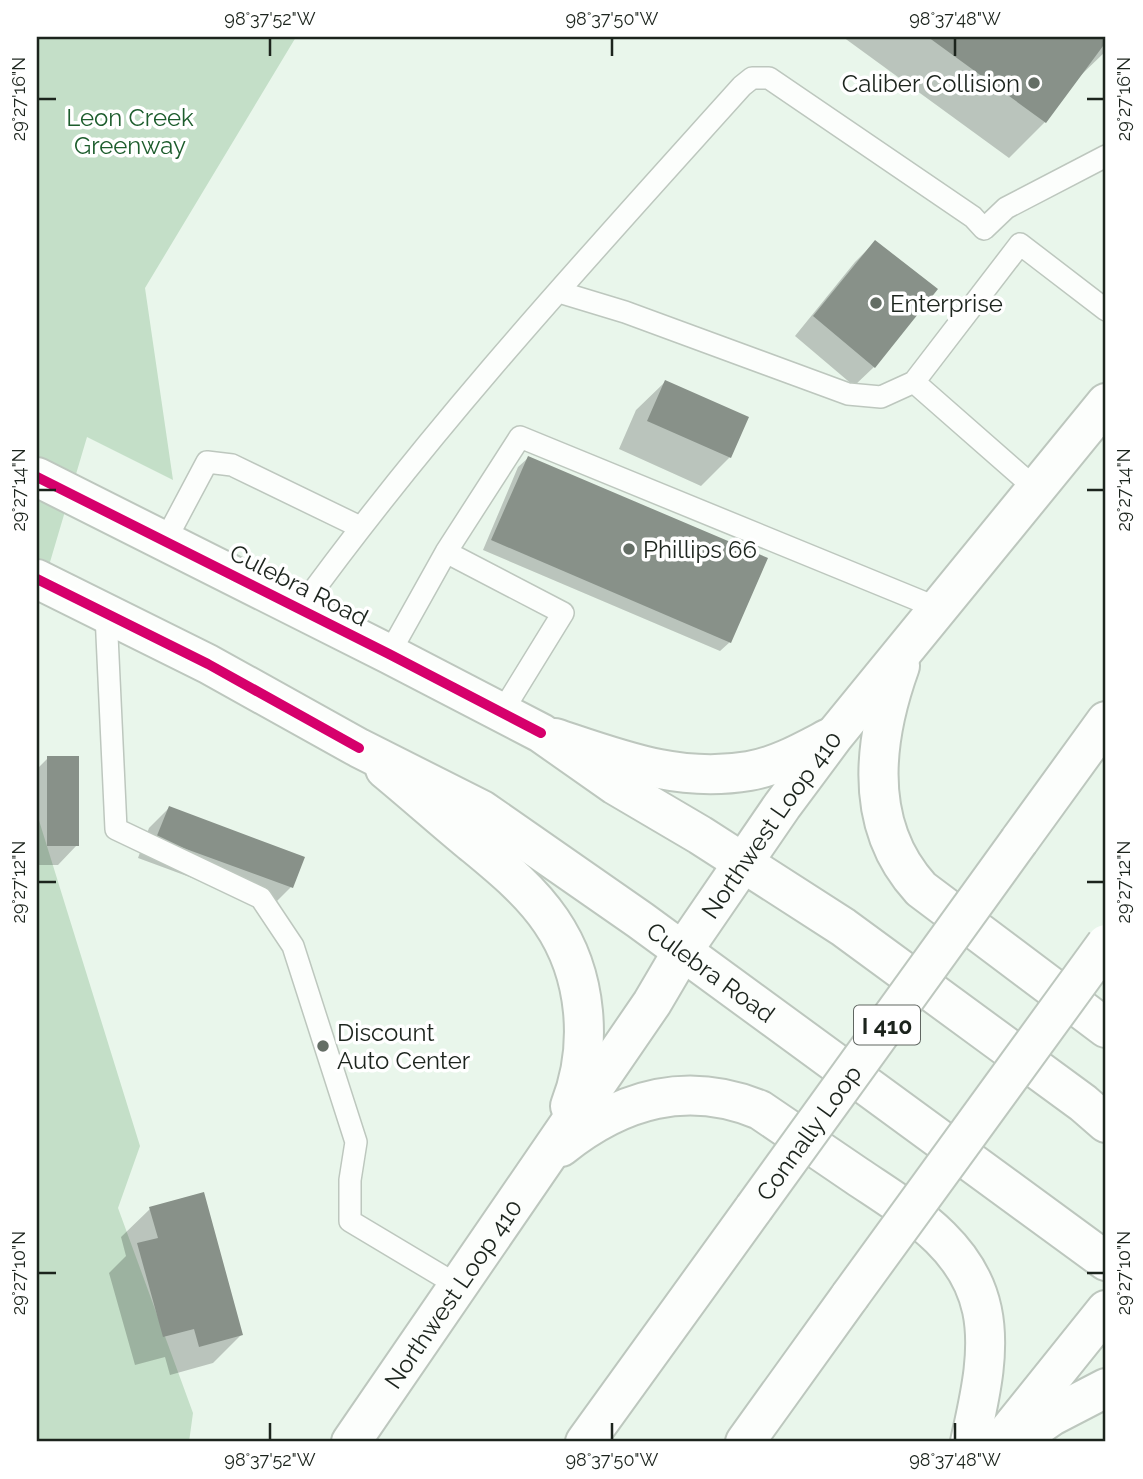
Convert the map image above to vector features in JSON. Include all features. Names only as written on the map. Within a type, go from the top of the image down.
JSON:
[{"type":"main road","name":"Northwest Loop 410","points":[[351,1442],[652,1003],[682,952],[834,736],[1106,403]]},
{"type":"main road","name":"Culebra Road","points":[[37,477],[541,733],[615,785],[843,926],[1083,1103],[1106,1123]]},
{"type":"main road","name":"Culebra Road","points":[[37,579],[208,664],[359,748],[482,810],[1106,1261]]},
{"type":"main road","points":[[905,651],[882,731],[878,781],[881,814],[900,862],[921,889],[1106,1028]]},
{"type":"main road","name":"Connally Loop","points":[[585,1442],[1106,721]]},
{"type":"main road","points":[[541,733],[645,766],[700,776],[750,771],[774,764],[834,736]]},
{"type":"main road","points":[[359,748],[510,874],[536,902],[562,939],[575,970],[583,1002],[584,1041],[575,1092],[559,1132],[542,1161]]},
{"type":"main road","points":[[745,1442],[1106,944]]},
{"type":"main road","points":[[542,1161],[584,1130],[631,1107],[655,1099],[695,1094],[738,1101],[760,1111],[920,1218],[940,1236],[969,1275],[982,1308],[985,1332],[984,1359],[970,1442]]},
{"type":"main road","points":[[1000,1442],[1106,1310]]},
{"type":"main road","points":[[1014,1442],[1052,1416],[1106,1388]]},
{"type":"lane","points":[[300,609],[360,527],[559,292],[752,78],[769,78],[973,217],[984,229],[1020,244],[1106,310]]},
{"type":"lane","points":[[984,229],[1006,208],[1106,156]]},
{"type":"lane","points":[[559,292],[625,312],[848,394],[881,397],[914,383],[1020,244]]},
{"type":"lane","points":[[914,383],[1037,489]]},
{"type":"lane","points":[[389,654],[446,552],[520,437],[940,609]]},
{"type":"lane","points":[[165,541],[207,462],[232,465],[360,527]]},
{"type":"lane","points":[[446,552],[563,613],[502,712]]},
{"type":"lane","points":[[106,614],[116,829],[261,898],[293,946],[356,1142],[350,1180],[350,1221],[457,1285]]},
{"type":"green space","name":"Leon Creek Greenway","points":[[37,37],[296,37],[145,288],[173,480],[87,437],[37,606]]},
{"type":"green space","points":[[37,814],[140,1146],[118,1208],[193,1413],[189,1442],[37,1442]]},
{"type":"building","name":"Caliber Collision","points":[[928,37],[1106,37],[1106,42],[1046,123]]},
{"type":"building","name":"Enterprise","points":[[875,240],[938,289],[875,368],[813,316]]},
{"type":"building","points":[[665,380],[749,417],[731,458],[647,421]]},
{"type":"building","name":"Phillips 66","points":[[528,456],[768,558],[731,643],[491,540]]},
{"type":"building","points":[[47,756],[79,756],[79,846],[47,846]]},
{"type":"building","points":[[169,806],[305,857],[293,888],[156,838]]},
{"type":"building","points":[[204,1192],[243,1335],[199,1347],[194,1329],[163,1337],[137,1243],[158,1238],[149,1207]]},
{"type":"cycle path","points":[[37,477],[541,733]]},
{"type":"cycle path","points":[[37,579],[208,664],[359,748]]},
{"type":"place","name":"Caliber Collision","points":[[1034,83]]},
{"type":"place","name":"Enterprise","points":[[876,303]]},
{"type":"place","name":"Phillips 66","points":[[629,549]]},
{"type":"place","name":"Discount Auto Center","points":[[323,1046]]}]
